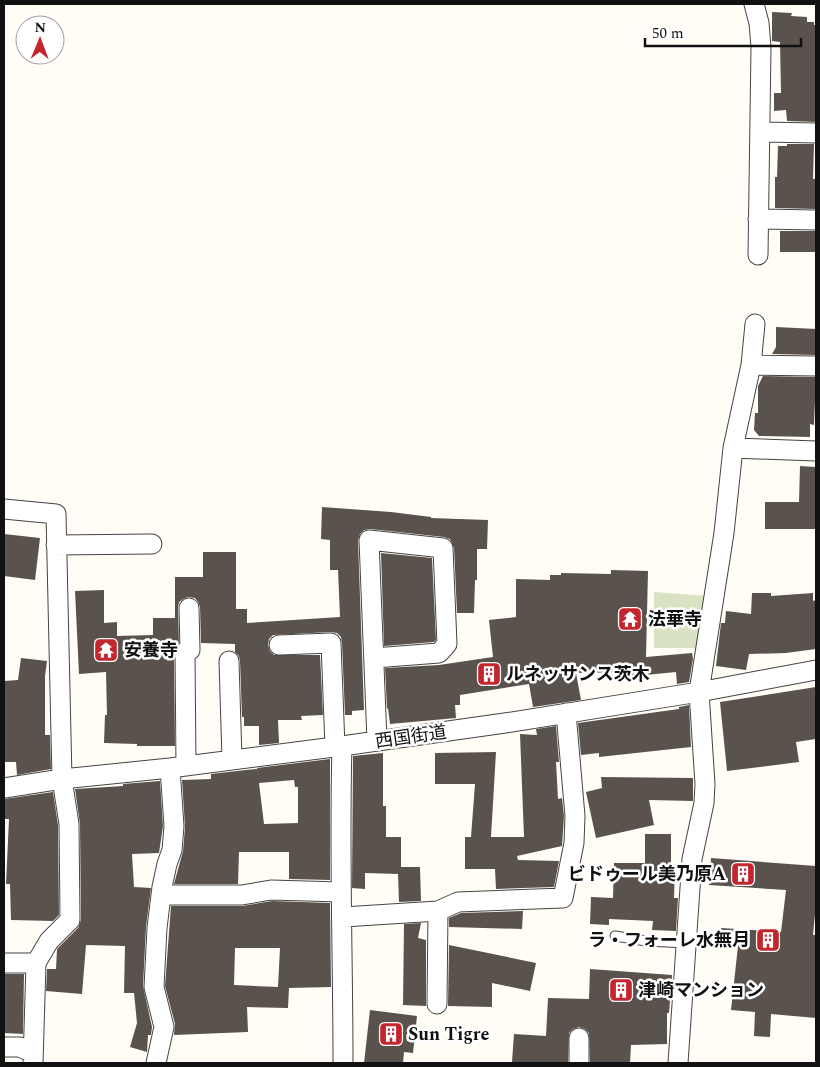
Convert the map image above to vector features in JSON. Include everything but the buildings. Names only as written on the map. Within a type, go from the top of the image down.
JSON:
[{"type":"street","points":[[754,4],[759,22],[761,48],[758,255]]},
{"type":"street","points":[[760,132],[816,133]]},
{"type":"street","points":[[758,219],[816,220]]},
{"type":"street","points":[[678,1063],[692,859],[704,803],[705,784],[699,692],[724,533],[734,448],[752,365],[755,324]]},
{"type":"street","points":[[752,365],[816,366]]},
{"type":"street","points":[[734,448],[816,450]]},
{"type":"street","points":[[4,509],[56,514],[62,778],[69,824],[70,920],[49,940],[36,963],[33,1058]]},
{"type":"street","points":[[374,658],[439,653],[447,644],[444,548],[369,540],[377,742]]},
{"type":"street","points":[[56,545],[152,544]]},
{"type":"street","points":[[156,1063],[164,1026],[154,987],[156,928],[174,834],[185,652],[190,650],[189,608]]},
{"type":"street","points":[[279,645],[331,643],[339,747],[340,892],[343,917],[343,1063]]},
{"type":"street","points":[[229,661],[232,760]]},
{"type":"street","name":"西国街道","points":[[4,788],[62,778],[178,767],[377,742],[699,692],[816,670]]},
{"type":"street","points":[[343,917],[438,911],[458,902],[563,898],[574,843],[575,816],[566,713]]},
{"type":"street","points":[[161,895],[242,895],[271,890],[340,892]]},
{"type":"street","points":[[437,1004],[438,911]]},
{"type":"street","points":[[4,962],[36,963]]},
{"type":"street","points":[[579,1038],[580,1063]]},
{"type":"street","points":[[4,1047],[20,1046],[33,1058]]},
{"type":"lane","points":[[615,936],[646,941],[687,943]]},
{"type":"green space","points":[[654,592],[708,596],[700,648],[654,648]]},
{"type":"place","name":"法華寺","points":[[630,619]]},
{"type":"place","name":"安養寺","points":[[106,650]]},
{"type":"place","name":"ルネッサンス茨木","points":[[489,674]]},
{"type":"place","name":"ビドゥール美乃原A","points":[[743,874]]},
{"type":"place","name":"ラ・フォーレ水無月","points":[[768,940]]},
{"type":"place","name":"津崎マンション","points":[[621,990]]},
{"type":"place","name":"Sun Tigre","points":[[391,1034]]}]
